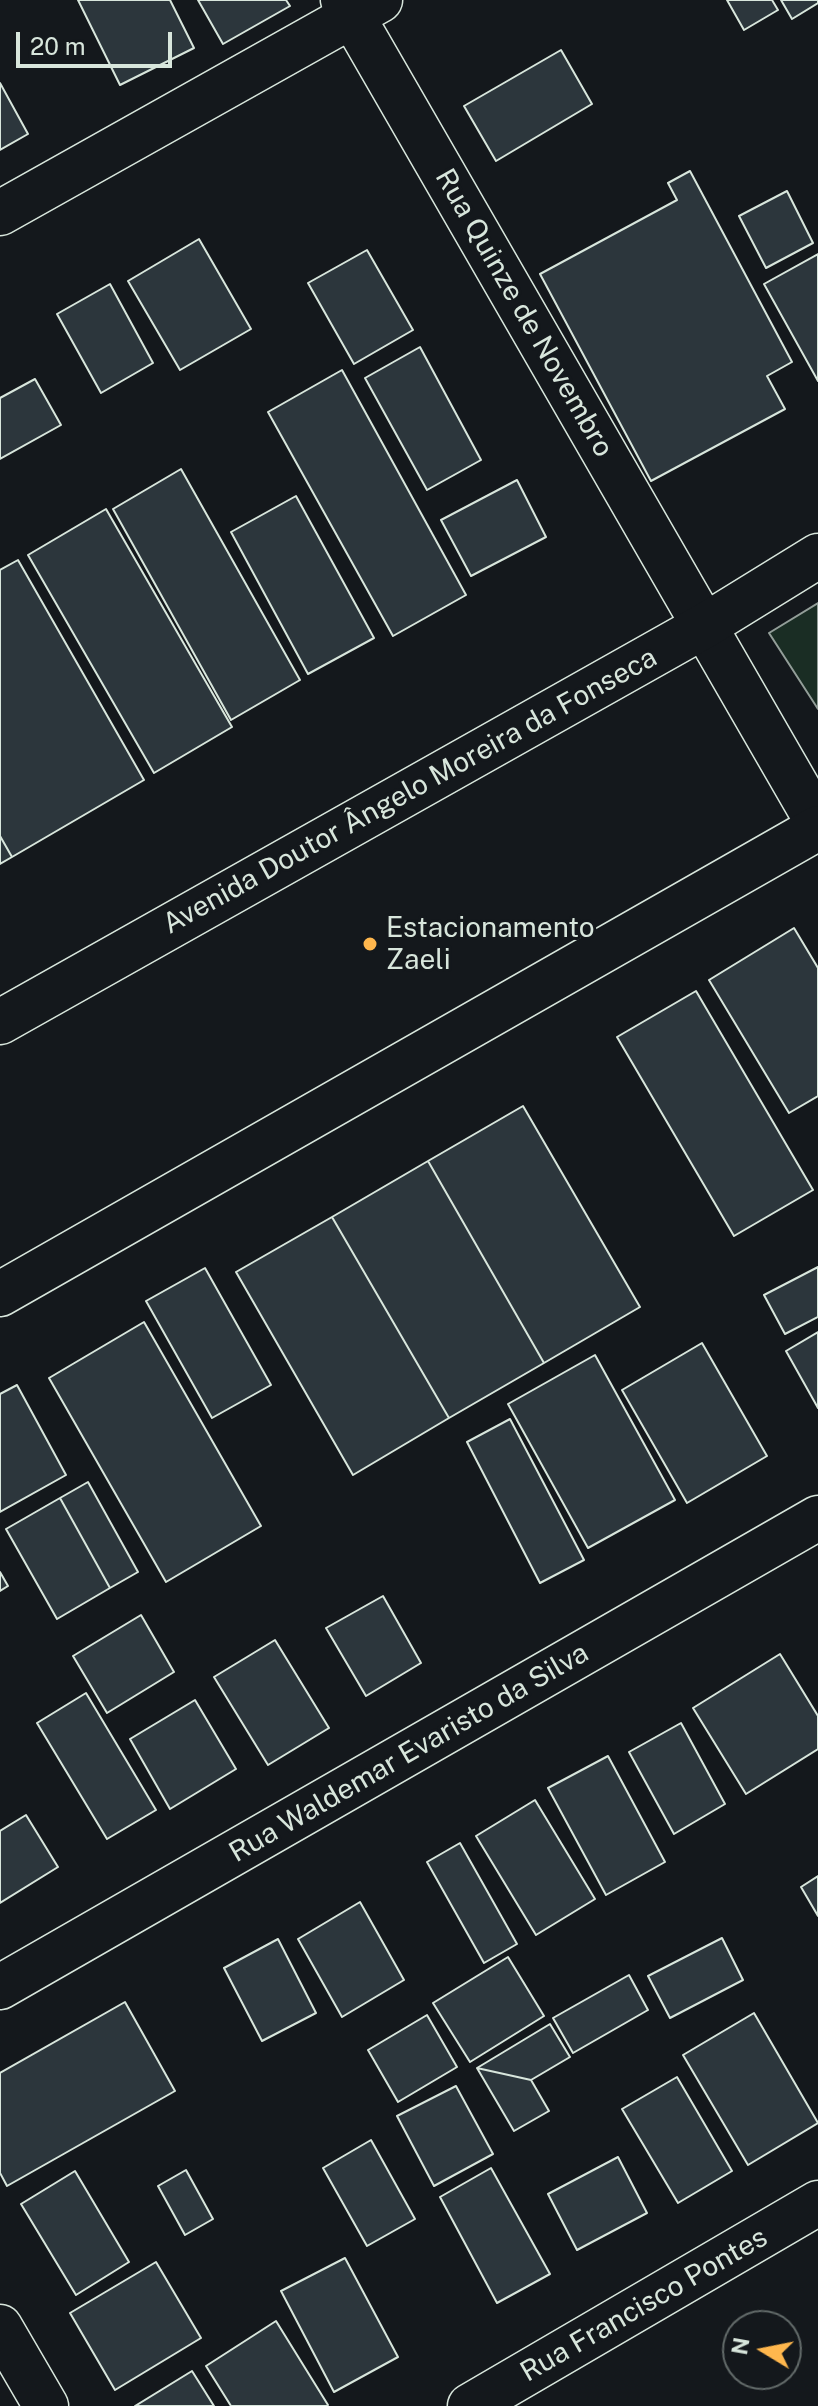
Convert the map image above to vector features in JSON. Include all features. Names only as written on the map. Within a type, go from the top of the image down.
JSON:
[{"type":"street","points":[[0,213],[358,5]]},
{"type":"street","name":"Rua Quinze de Novembro","points":[[358,5],[818,826]]},
{"type":"street","name":"Avenida Doutor Ângelo Moreira da Fonseca","points":[[0,1022],[706,625],[818,556]]},
{"type":"street","points":[[0,1294],[818,826]]},
{"type":"street","name":"Rua Waldemar Evaristo da Silva","points":[[0,1987],[818,1518]]},
{"type":"street","name":"Rua Francisco Pontes","points":[[470,2406],[818,2203]]},
{"type":"street","points":[[0,2327],[46,2406]]},
{"type":"green space","points":[[818,603],[818,709],[769,633]]},
{"type":"building","points":[[78,0],[170,0],[194,48],[120,85]]},
{"type":"building","points":[[198,0],[286,0],[290,6],[223,44]]},
{"type":"building","points":[[727,0],[772,0],[778,10],[744,30]]},
{"type":"building","points":[[781,0],[818,0],[818,3],[792,19]]},
{"type":"building","points":[[561,50],[592,104],[496,161],[464,106]]},
{"type":"building","points":[[0,83],[28,134],[0,150]]},
{"type":"building","points":[[690,171],[792,362],[767,376],[785,409],[651,481],[540,274],[677,200],[668,183]]},
{"type":"building","points":[[787,191],[813,243],[766,268],[739,216]]},
{"type":"building","points":[[199,239],[251,329],[180,370],[128,281]]},
{"type":"building","points":[[367,250],[413,330],[354,364],[308,283]]},
{"type":"building","points":[[818,254],[818,381],[764,284]]},
{"type":"building","points":[[110,284],[153,363],[101,393],[57,314]]},
{"type":"building","points":[[420,347],[481,460],[427,490],[365,378]]},
{"type":"building","points":[[342,370],[466,595],[393,636],[268,412]]},
{"type":"building","points":[[35,379],[61,425],[0,459],[0,398]]},
{"type":"building","points":[[181,469],[300,680],[231,720],[113,509]]},
{"type":"building","points":[[517,480],[546,537],[471,576],[441,520]]},
{"type":"building","points":[[296,496],[374,638],[308,674],[231,532]]},
{"type":"building","points":[[106,509],[232,727],[154,773],[28,555]]},
{"type":"building","points":[[18,560],[144,780],[12,857],[0,836],[0,570]]},
{"type":"building","points":[[0,836],[12,857],[0,864]]},
{"type":"building","points":[[794,928],[818,968],[818,1096],[789,1113],[709,980]]},
{"type":"building","points":[[696,991],[813,1190],[734,1236],[617,1037]]},
{"type":"building","points":[[523,1106],[640,1307],[544,1363],[428,1161]]},
{"type":"building","points":[[428,1161],[544,1363],[449,1418],[332,1217]]},
{"type":"building","points":[[332,1217],[449,1418],[353,1475],[236,1272]]},
{"type":"building","points":[[818,1267],[818,1317],[785,1334],[764,1295]]},
{"type":"building","points":[[205,1268],[271,1385],[212,1418],[146,1301]]},
{"type":"building","points":[[144,1322],[261,1526],[166,1582],[49,1378]]},
{"type":"building","points":[[818,1332],[818,1408],[786,1351]]},
{"type":"building","points":[[702,1343],[767,1456],[687,1503],[622,1390]]},
{"type":"building","points":[[595,1355],[675,1500],[588,1548],[508,1404]]},
{"type":"building","points":[[17,1385],[66,1475],[0,1512],[0,1394]]},
{"type":"building","points":[[510,1419],[584,1560],[540,1583],[467,1442]]},
{"type":"building","points":[[88,1482],[138,1572],[110,1588],[60,1498]]},
{"type":"building","points":[[60,1498],[110,1588],[57,1619],[6,1529]]},
{"type":"building","points":[[0,1572],[8,1586],[0,1591]]},
{"type":"building","points":[[383,1596],[421,1663],[366,1696],[326,1628]]},
{"type":"building","points":[[141,1615],[174,1672],[107,1713],[73,1656]]},
{"type":"building","points":[[275,1640],[329,1728],[268,1765],[214,1677]]},
{"type":"building","points":[[780,1654],[818,1716],[818,1749],[746,1794],[693,1708]]},
{"type":"building","points":[[86,1693],[156,1810],[107,1839],[37,1723]]},
{"type":"building","points":[[195,1700],[236,1769],[170,1809],[130,1739]]},
{"type":"building","points":[[681,1723],[725,1804],[674,1834],[629,1752]]},
{"type":"building","points":[[608,1756],[665,1862],[606,1895],[548,1788]]},
{"type":"building","points":[[535,1800],[595,1899],[536,1935],[476,1836]]},
{"type":"building","points":[[26,1815],[58,1867],[0,1903],[0,1831]]},
{"type":"building","points":[[460,1843],[517,1944],[484,1963],[427,1862]]},
{"type":"building","points":[[818,1876],[818,1916],[801,1887]]},
{"type":"building","points":[[360,1902],[404,1980],[342,2017],[298,1939]]},
{"type":"building","points":[[722,1938],[743,1980],[670,2018],[648,1976]]},
{"type":"building","points":[[278,1939],[316,2013],[262,2041],[224,1968]]},
{"type":"building","points":[[508,1957],[544,2016],[470,2062],[433,2003]]},
{"type":"building","points":[[629,1975],[648,2010],[573,2053],[553,2018]]},
{"type":"building","points":[[125,2002],[175,2091],[7,2186],[0,2173],[0,2073]]},
{"type":"building","points":[[754,2013],[818,2123],[748,2165],[683,2055]]},
{"type":"building","points":[[427,2015],[457,2067],[398,2102],[368,2050]]},
{"type":"building","points":[[550,2024],[570,2057],[531,2080],[477,2068]]},
{"type":"building","points":[[477,2068],[531,2080],[549,2111],[514,2131]]},
{"type":"building","points":[[677,2077],[732,2171],[678,2203],[622,2109]]},
{"type":"building","points":[[456,2086],[493,2154],[434,2186],[397,2116]]},
{"type":"building","points":[[371,2140],[415,2219],[367,2246],[323,2168]]},
{"type":"building","points":[[618,2157],[647,2213],[577,2250],[548,2194]]},
{"type":"building","points":[[491,2168],[550,2274],[497,2303],[440,2197]]},
{"type":"building","points":[[186,2170],[213,2219],[185,2235],[158,2186]]},
{"type":"building","points":[[75,2171],[129,2262],[76,2295],[21,2204]]},
{"type":"building","points":[[345,2258],[398,2357],[334,2392],[281,2291]]},
{"type":"building","points":[[156,2262],[201,2338],[115,2390],[70,2313]]},
{"type":"building","points":[[276,2321],[327,2406],[231,2406],[206,2366]]},
{"type":"building","points":[[192,2371],[214,2406],[135,2406]]},
{"type":"place","name":"Estacionamento Zaeli","points":[[370,944]]}]
